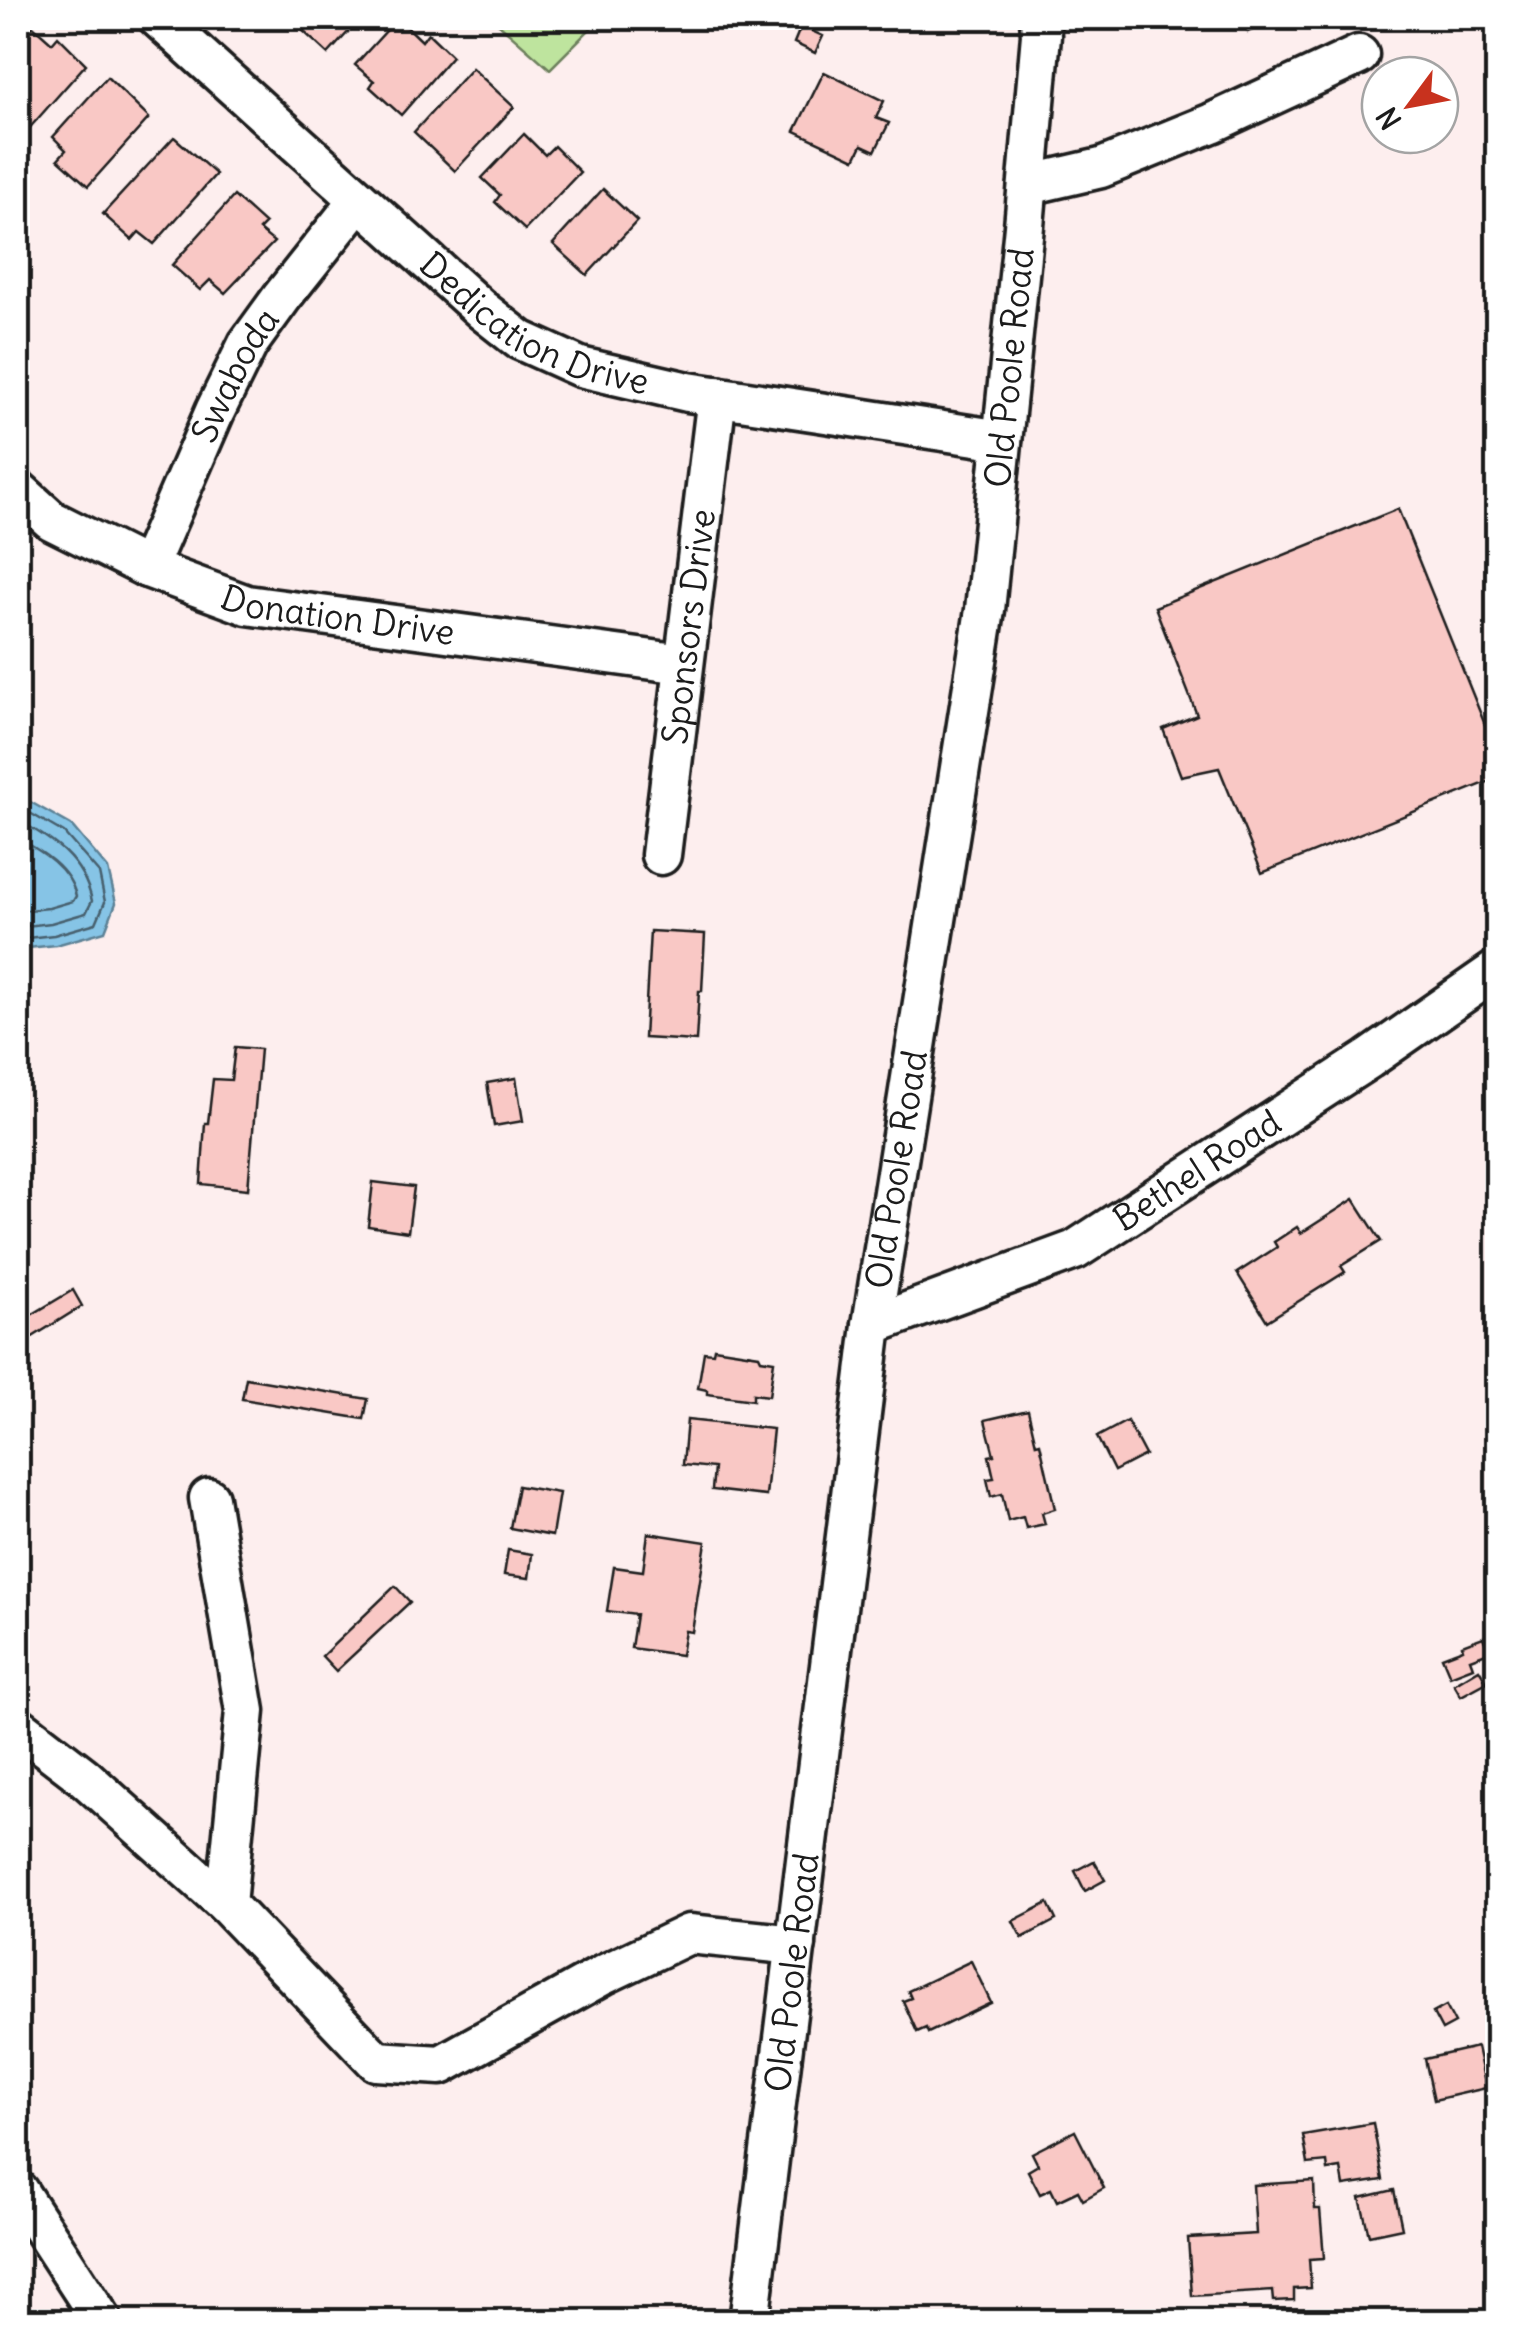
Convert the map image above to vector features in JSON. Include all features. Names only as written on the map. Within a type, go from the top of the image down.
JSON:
[{"type":"street","name":"Dedication Drive","points":[[158,18],[520,340],[580,368],[688,392],[1002,440]]},
{"type":"street","name":"Old Poole Road","points":[[749,2322],[872,1325],[984,610],[1028,185],[1042,34],[1040,18]]},
{"type":"street","points":[[1028,185],[1101,168],[1212,124],[1359,55]]},
{"type":"street","name":"Swaboda","points":[[147,568],[248,344],[359,200]]},
{"type":"street","name":"Sponsors Drive","points":[[662,856],[716,396]]},
{"type":"street","name":"Donation Drive","points":[[18,490],[50,520],[147,568],[247,605],[683,664]]},
{"type":"street","name":"Bethel Road","points":[[872,1325],[1074,1250],[1368,1060],[1498,969]]},
{"type":"street","points":[[209,1498],[244,1712],[226,1904]]},
{"type":"street","points":[[18,1726],[84,1776],[226,1904],[376,2062],[441,2065],[603,1975],[689,1934],[796,1945]]},
{"type":"street","points":[[18,2191],[104,2322]]},
{"type":"green space","points":[[492,18],[596,18],[592,27],[550,69]]},
{"type":"water","points":[[18,795],[71,825],[108,869],[116,903],[105,931],[56,945],[18,949]]},
{"type":"building","points":[[289,18],[361,18],[328,54]]},
{"type":"building","points":[[398,18],[422,41],[428,33],[452,56],[401,115],[370,87],[374,81],[355,65]]},
{"type":"building","points":[[1241,18],[1281,18],[1248,32]]},
{"type":"building","points":[[33,26],[52,43],[58,36],[86,64],[18,141],[18,45]]},
{"type":"building","points":[[801,26],[823,36],[815,53],[794,43]]},
{"type":"building","points":[[472,68],[514,107],[455,171],[414,132]]},
{"type":"building","points":[[824,72],[884,101],[876,118],[889,123],[875,151],[862,145],[855,159],[795,131]]},
{"type":"building","points":[[107,77],[149,118],[88,186],[58,159],[66,150],[53,137]]},
{"type":"building","points":[[524,134],[545,155],[554,146],[580,172],[525,230],[495,202],[500,195],[482,178]]},
{"type":"building","points":[[174,137],[216,174],[154,244],[139,232],[132,240],[103,214]]},
{"type":"building","points":[[603,189],[637,221],[587,275],[553,244]]},
{"type":"building","points":[[234,196],[265,224],[259,230],[274,242],[225,293],[210,280],[200,290],[172,265]]},
{"type":"building","points":[[1398,509],[1498,757],[1498,778],[1262,873],[1219,768],[1181,776],[1163,729],[1197,715],[1155,607]]},
{"type":"building","points":[[650,931],[705,934],[696,1041],[644,1038]]},
{"type":"building","points":[[235,1047],[260,1049],[248,1189],[201,1184],[213,1079],[231,1080]]},
{"type":"building","points":[[516,1078],[523,1121],[494,1126],[487,1083]]},
{"type":"building","points":[[373,1182],[414,1187],[408,1232],[368,1226]]},
{"type":"building","points":[[1354,1199],[1381,1241],[1341,1266],[1345,1272],[1267,1321],[1237,1273],[1277,1247],[1274,1242],[1297,1227],[1301,1233]]},
{"type":"building","points":[[73,1290],[82,1306],[18,1346],[18,1323]]},
{"type":"building","points":[[714,1348],[774,1361],[769,1396],[753,1394],[753,1400],[707,1394],[707,1390],[698,1388],[704,1352],[713,1353]]},
{"type":"building","points":[[246,1378],[368,1399],[364,1419],[242,1399]]},
{"type":"building","points":[[1028,1410],[1055,1509],[1042,1513],[1045,1524],[1026,1528],[1023,1517],[1008,1521],[1002,1494],[991,1497],[987,1479],[994,1478],[989,1456],[994,1455],[985,1420]]},
{"type":"building","points":[[687,1420],[773,1429],[766,1496],[712,1490],[714,1468],[683,1465]]},
{"type":"building","points":[[1127,1421],[1145,1455],[1114,1471],[1097,1437]]},
{"type":"building","points":[[518,1486],[559,1493],[552,1536],[510,1528]]},
{"type":"building","points":[[648,1533],[706,1542],[692,1632],[685,1631],[681,1655],[631,1648],[636,1615],[607,1611],[614,1567],[643,1571]]},
{"type":"building","points":[[508,1550],[532,1554],[529,1578],[504,1575]]},
{"type":"building","points":[[395,1586],[410,1602],[336,1671],[322,1656]]},
{"type":"building","points":[[1483,1637],[1489,1652],[1470,1659],[1473,1667],[1450,1676],[1442,1657]]},
{"type":"building","points":[[1479,1669],[1487,1682],[1461,1696],[1454,1684]]},
{"type":"building","points":[[1094,1861],[1105,1880],[1085,1891],[1075,1871]]},
{"type":"building","points":[[1048,1903],[1056,1920],[1022,1938],[1013,1921]]},
{"type":"building","points":[[971,1961],[991,2003],[928,2033],[926,2028],[917,2032],[903,2001],[911,1998],[908,1991]]},
{"type":"building","points":[[1446,2006],[1455,2023],[1442,2030],[1433,2013]]},
{"type":"building","points":[[1477,2047],[1486,2088],[1434,2100],[1425,2059]]},
{"type":"building","points":[[1373,2123],[1383,2180],[1344,2186],[1341,2168],[1328,2170],[1327,2162],[1308,2164],[1303,2135]]},
{"type":"building","points":[[1075,2131],[1104,2188],[1083,2200],[1078,2191],[1057,2201],[1051,2189],[1040,2194],[1028,2171],[1038,2165],[1032,2153]]},
{"type":"building","points":[[1314,2181],[1324,2258],[1309,2259],[1311,2288],[1294,2289],[1294,2300],[1274,2301],[1273,2291],[1192,2296],[1188,2238],[1256,2234],[1253,2185]]},
{"type":"building","points":[[1394,2190],[1402,2228],[1369,2235],[1360,2198]]}]
